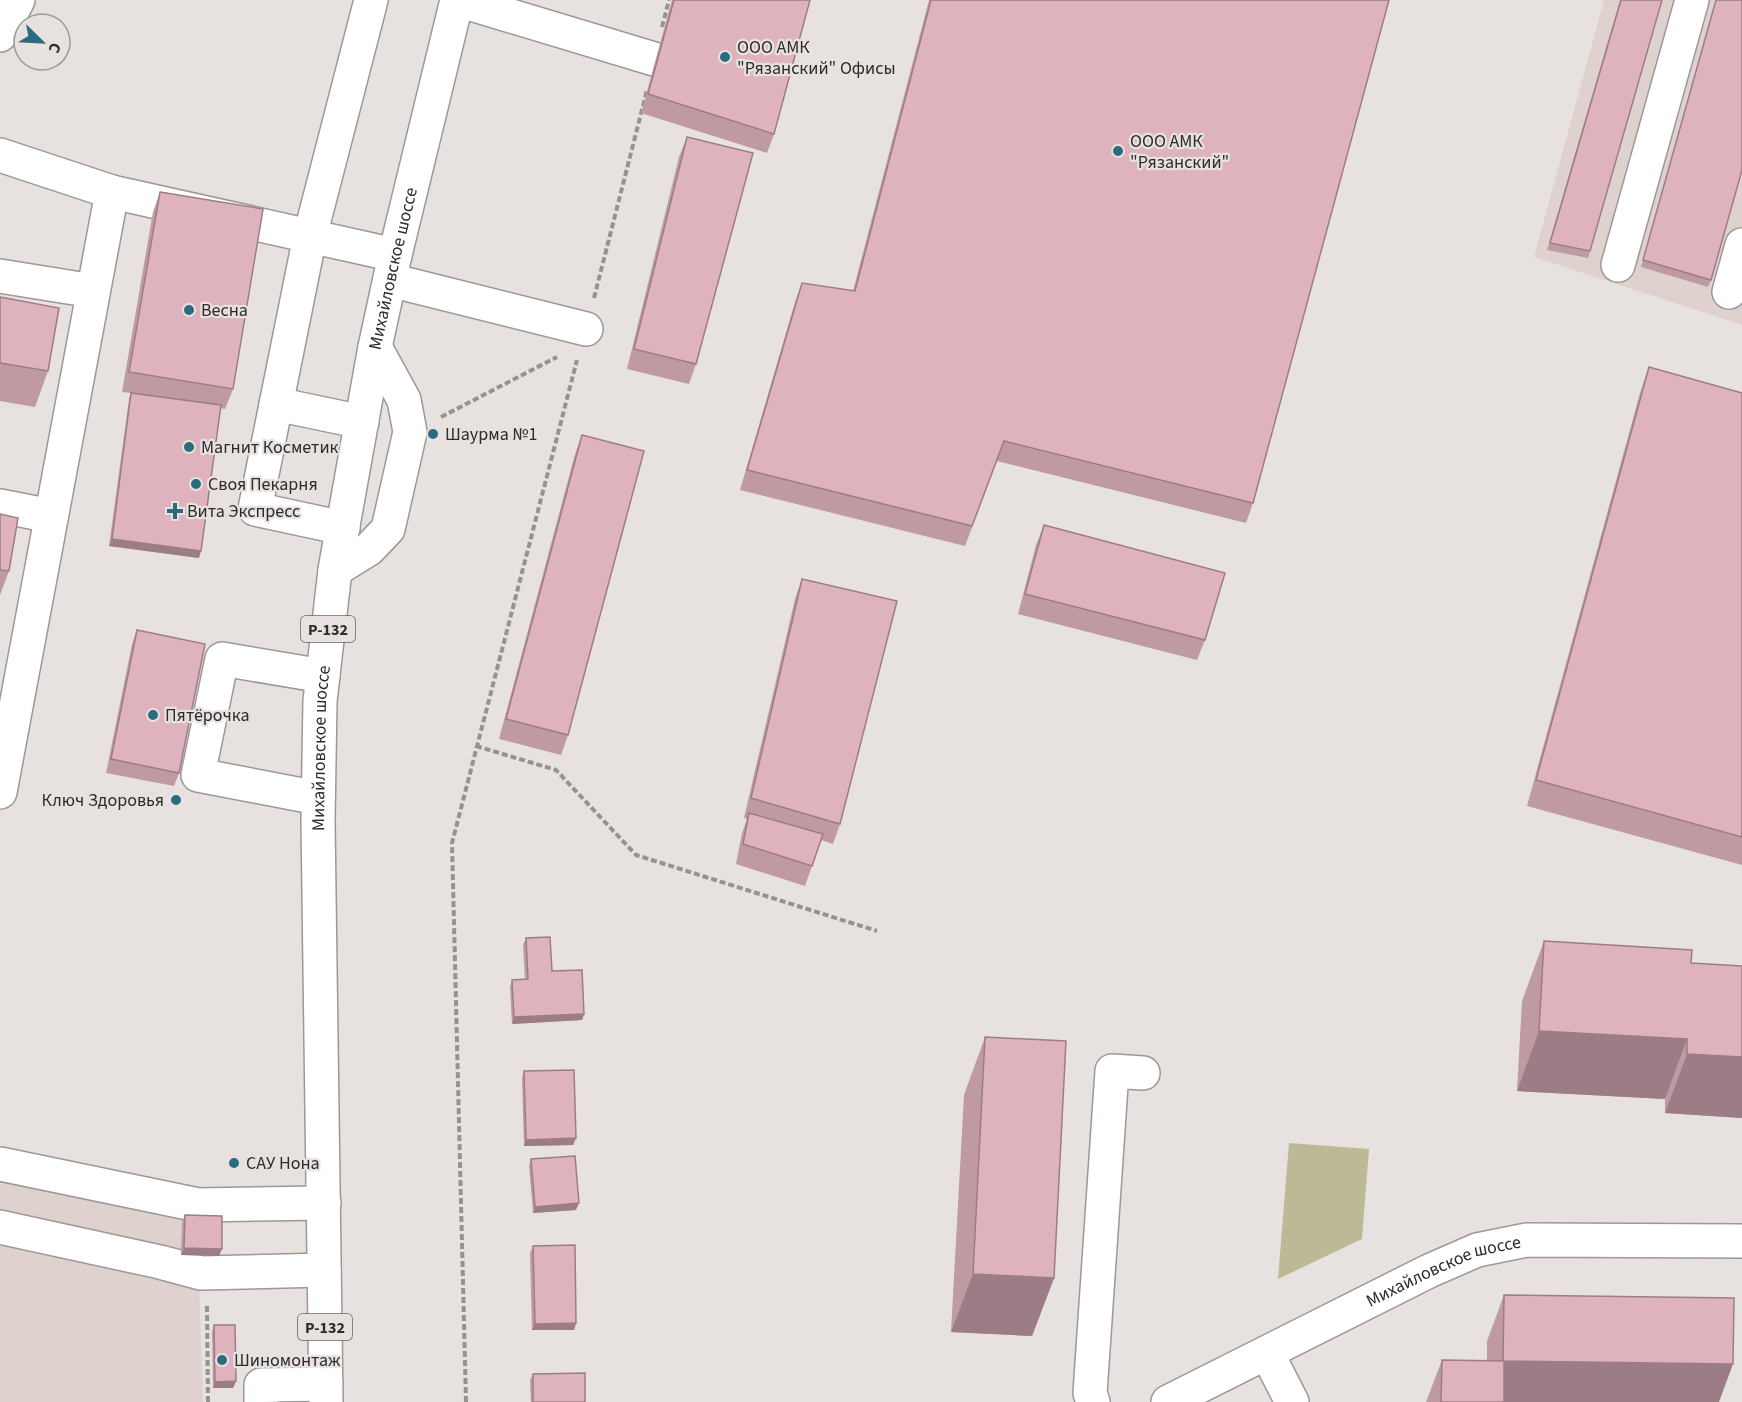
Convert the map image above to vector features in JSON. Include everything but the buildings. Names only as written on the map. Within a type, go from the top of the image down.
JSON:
[{"type":"main road","points":[[0,35],[18,0]]},
{"type":"main road","points":[[343,528],[255,509],[310,236],[371,0]]},
{"type":"main road","points":[[457,0],[654,59]]},
{"type":"main road","name":"Михайловское шоссе","points":[[326,1393],[318,798],[320,701],[335,570],[375,346],[457,0]]},
{"type":"main road","points":[[1618,265],[1692,0]]},
{"type":"main road","points":[[0,155],[112,192],[310,236],[584,337]]},
{"type":"main road","points":[[0,792],[112,192]]},
{"type":"main road","points":[[1729,292],[1742,245]]},
{"type":"main road","points":[[0,276],[93,291]]},
{"type":"main road","points":[[335,570],[369,549],[388,529],[410,432],[404,400],[375,346]]},
{"type":"main road","points":[[276,404],[362,422]]},
{"type":"main road","points":[[0,506],[51,516]]},
{"type":"main road","points":[[318,798],[198,776],[222,659],[323,676]]},
{"type":"main road","points":[[1093,1402],[1090,1393],[1112,1071],[1143,1073]]},
{"type":"main road","points":[[0,1164],[198,1205],[324,1203]]},
{"type":"main road","points":[[0,1227],[201,1273],[324,1270]]},
{"type":"main road","name":"Михайловское шоссе","points":[[1168,1402],[1429,1271],[1477,1250],[1527,1240],[1742,1241]]},
{"type":"main road","points":[[1266,1353],[1292,1402]]},
{"type":"main road","points":[[261,1402],[261,1385],[326,1393]]},
{"type":"path","points":[[466,1402],[452,843],[669,0]]},
{"type":"path","points":[[410,432],[584,337]]},
{"type":"path","points":[[476,746],[556,770],[636,855],[877,931]]},
{"type":"path","points":[[206,1272],[208,1402]]},
{"type":"shaded area","points":[[1604,0],[1742,0],[1742,325],[1534,257]]},
{"type":"shaded area","points":[[1289,1143],[1369,1149],[1362,1239],[1278,1279]]},
{"type":"shaded area","points":[[0,1183],[197,1222],[203,1402],[0,1402]]},
{"type":"place","name":"ООО АМК \"Рязанский\" Офисы","points":[[725,57]]},
{"type":"place","name":"ООО АМК \"Рязанский\"","points":[[1118,151]]},
{"type":"place","name":"Весна","points":[[189,310]]},
{"type":"place","name":"Шаурма №1","points":[[433,434]]},
{"type":"place","name":"Магнит Косметик","points":[[189,447]]},
{"type":"place","name":"Своя Пекарня","points":[[196,484]]},
{"type":"place","name":"Вита Экспресс","points":[[175,511]]},
{"type":"place","name":"Пятёрочка","points":[[153,715]]},
{"type":"place","name":"Ключ Здоровья","points":[[176,800]]},
{"type":"place","name":"САУ Нона","points":[[234,1163]]},
{"type":"place","name":"Шиномонтаж","points":[[222,1360]]}]
